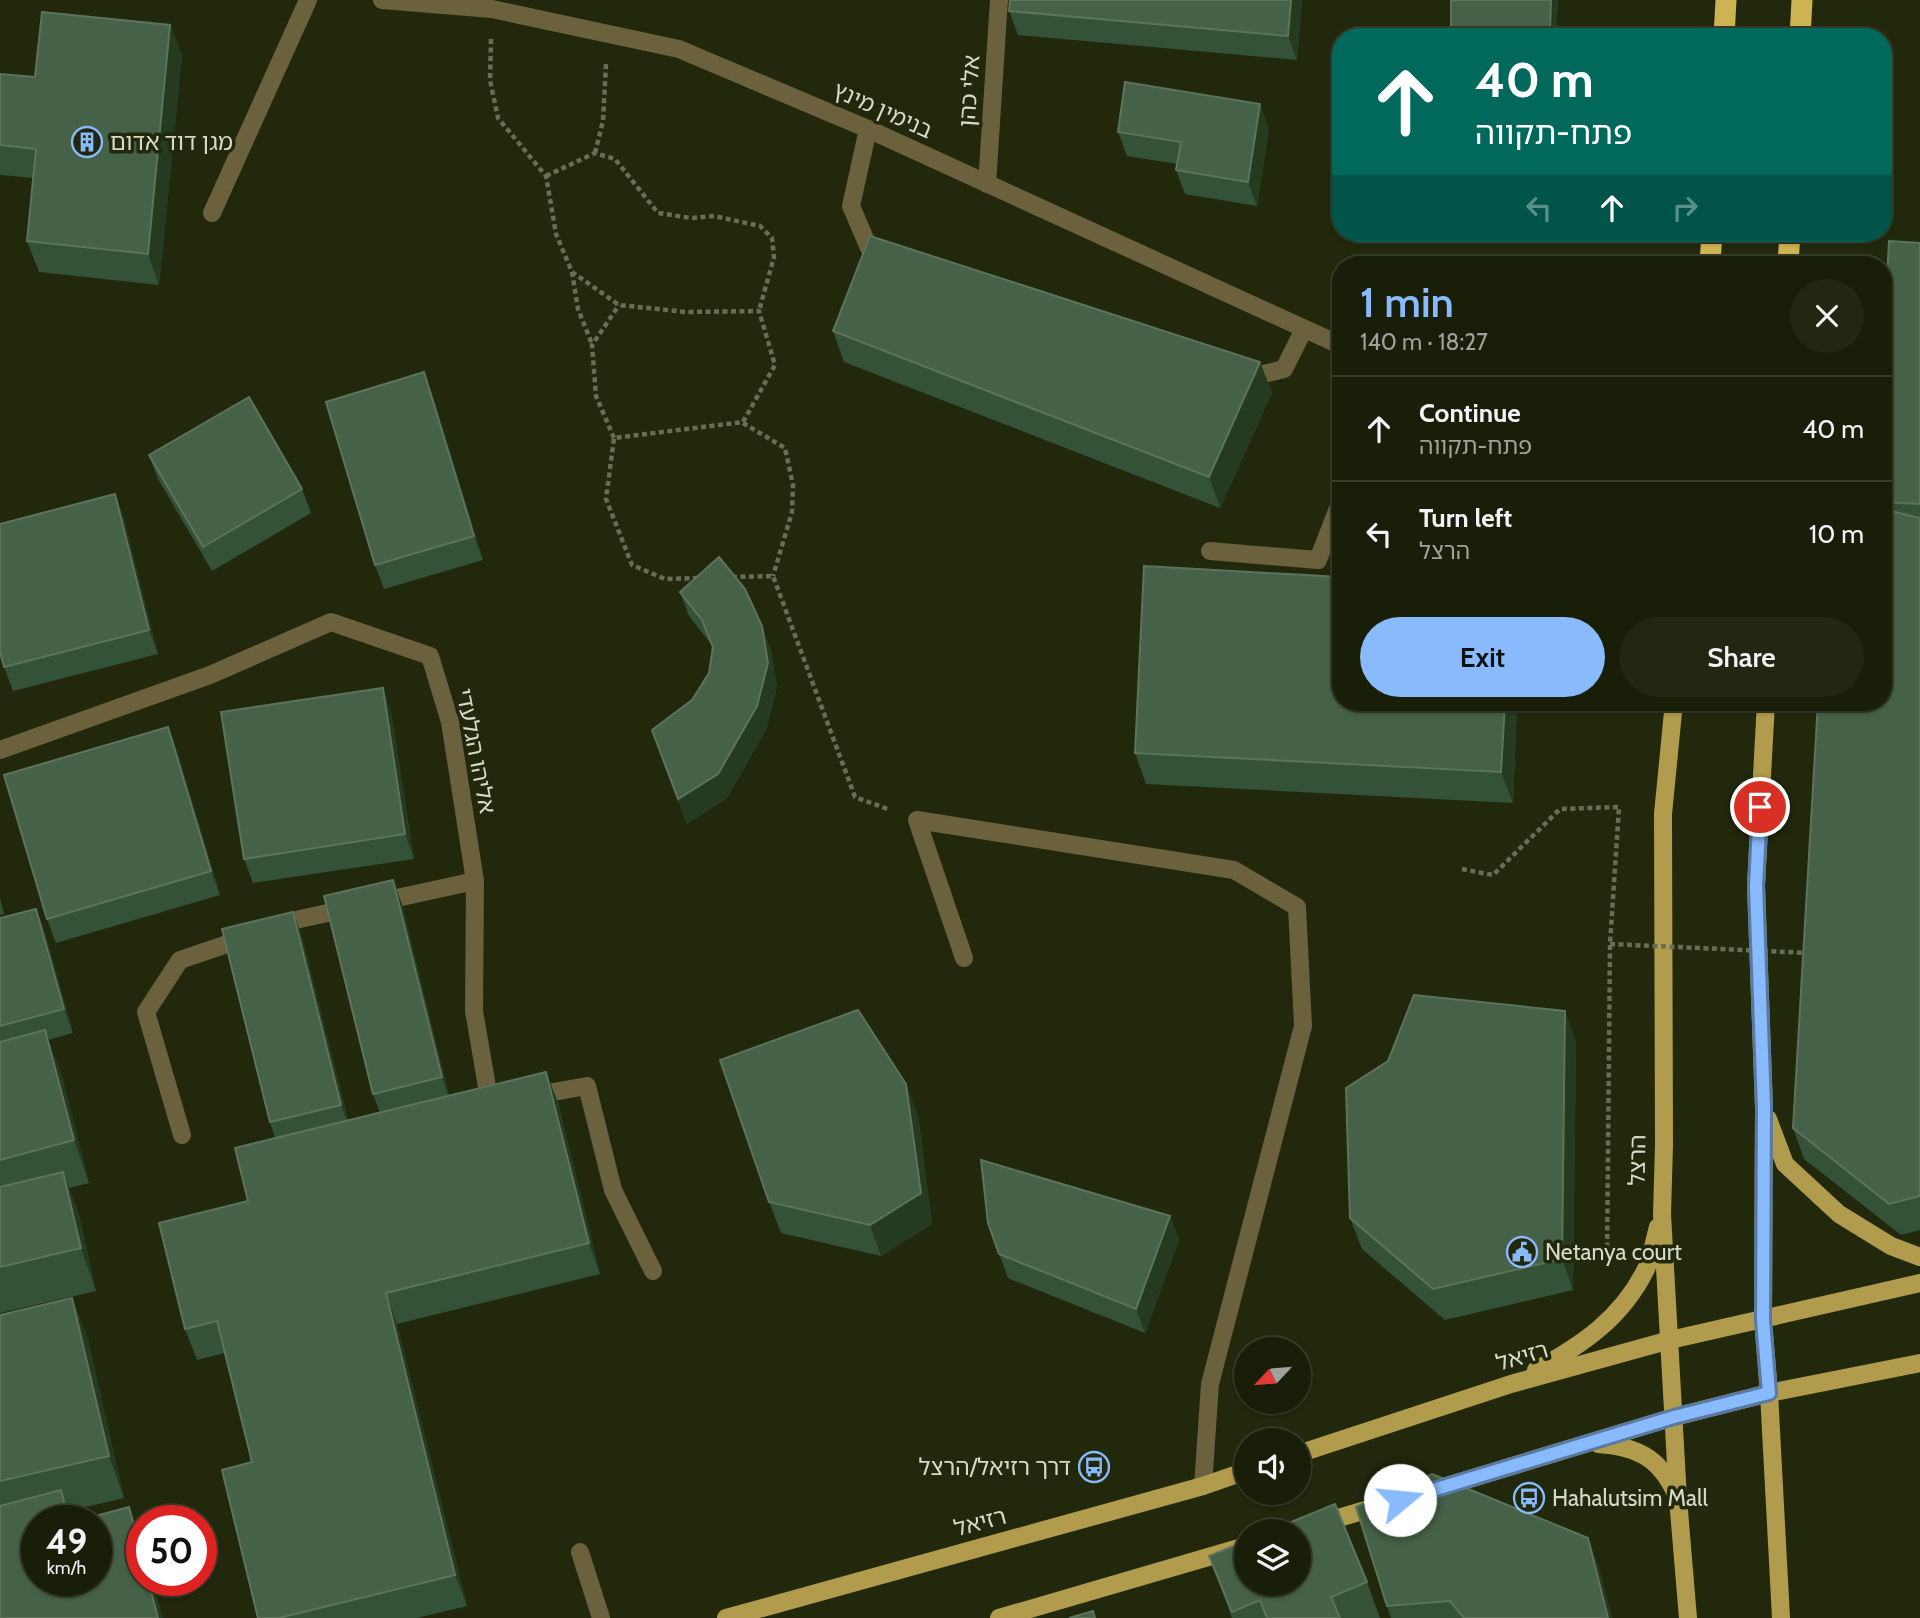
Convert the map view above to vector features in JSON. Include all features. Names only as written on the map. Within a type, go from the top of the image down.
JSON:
[{"type":"highway","points":[[1724,28],[1726,0]]},
{"type":"highway","points":[[1800,28],[1801,0]]},
{"type":"main road","name":"הרצל","points":[[1673,711],[1663,814],[1662,1214],[1678,1499],[1688,1618]]},
{"type":"main road","points":[[1766,711],[1756,886],[1764,1108],[1763,1320],[1781,1618]]},
{"type":"main road","points":[[1764,1108],[1785,1164],[1839,1214],[1891,1246],[1920,1258]]},
{"type":"main road","points":[[1511,1384],[1591,1337],[1627,1302],[1647,1267],[1662,1214]]},
{"type":"main road","name":"רזיאל","points":[[1311,1450],[1511,1384],[1670,1340],[1920,1283]]},
{"type":"main road","points":[[1311,1526],[1674,1417],[1769,1393],[1920,1363]]},
{"type":"main road","points":[[1584,1444],[1618,1445],[1638,1452],[1660,1465],[1678,1499]]},
{"type":"main road","name":"רזיאל","points":[[726,1618],[1234,1475]]},
{"type":"main road","points":[[999,1618],[1234,1549]]},
{"type":"street","points":[[212,213],[308,0]]},
{"type":"street","name":"בנימין מינץ","points":[[382,0],[492,9],[680,49],[868,129],[1332,342]]},
{"type":"street","name":"אלי כהן","points":[[987,184],[999,0]]},
{"type":"street","points":[[868,129],[852,206],[869,248],[895,257]]},
{"type":"street","points":[[1229,371],[1251,377],[1284,369],[1304,330]]},
{"type":"street","points":[[1210,551],[1318,560],[1332,524]]},
{"type":"street","name":"אליהו הגלעדי","points":[[0,751],[210,674],[331,622],[430,656],[450,722],[475,881],[474,1011],[490,1104],[587,1086],[613,1190],[653,1271]]},
{"type":"street","points":[[964,958],[917,820],[1234,870],[1297,907],[1303,1026],[1210,1384],[1203,1486]]},
{"type":"street","points":[[183,1135],[146,1012],[180,960],[300,919],[475,881]]},
{"type":"street","points":[[580,1552],[601,1618]]},
{"type":"path","points":[[492,9],[490,80],[498,118],[546,176],[556,234],[572,272],[578,309],[592,345],[596,396],[614,438],[606,499],[632,565],[665,579],[705,578]]},
{"type":"path","points":[[595,153],[603,121],[604,80]]},
{"type":"path","points":[[546,176],[595,153],[615,159],[658,213],[691,218],[714,216],[760,226],[772,238],[774,257],[758,311],[775,365],[743,422]]},
{"type":"path","points":[[572,272],[619,305],[685,312],[758,311]]},
{"type":"path","points":[[592,345],[619,305]]},
{"type":"path","points":[[614,438],[743,422],[785,448],[793,485],[792,512],[773,576],[855,797],[917,820]]},
{"type":"path","points":[[719,578],[773,576]]},
{"type":"path","points":[[1462,869],[1493,875],[1560,809],[1619,807],[1610,944],[1607,1258],[1642,1275]]},
{"type":"path","points":[[1610,944],[1816,954]]},
{"type":"building","points":[[1010,0],[1291,0],[1288,36],[1009,11]]},
{"type":"building","points":[[1451,0],[1551,0],[1550,28],[1451,27]]},
{"type":"building","name":"מגן דוד אדום","points":[[42,12],[170,25],[148,254],[27,241],[36,149],[0,145],[0,74],[35,77]]},
{"type":"building","points":[[1125,82],[1260,104],[1248,182],[1176,170],[1181,142],[1118,132]]},
{"type":"building","points":[[870,236],[1260,362],[1209,477],[833,331]]},
{"type":"building","points":[[1889,242],[1920,243],[1920,504],[1892,502],[1892,256],[1888,256]]},
{"type":"building","points":[[424,372],[474,536],[375,565],[326,402]]},
{"type":"building","points":[[249,397],[302,489],[203,547],[149,455]]},
{"type":"building","points":[[115,494],[149,630],[4,667],[0,652],[0,524]]},
{"type":"building","points":[[1892,511],[1920,518],[1920,1196],[1889,1204],[1793,1128],[1817,711],[1892,711]]},
{"type":"building","points":[[719,557],[745,589],[762,626],[768,663],[757,706],[718,774],[678,799],[652,730],[692,700],[709,673],[713,647],[702,620],[680,592]]},
{"type":"building","points":[[1144,566],[1332,577],[1332,711],[1504,711],[1501,772],[1135,753]]},
{"type":"building","points":[[383,688],[405,834],[244,859],[221,712]]},
{"type":"building","points":[[168,727],[211,871],[47,919],[4,775]]},
{"type":"building","points":[[393,880],[442,1077],[373,1094],[324,896]]},
{"type":"building","points":[[36,909],[64,1009],[0,1026],[0,918]]},
{"type":"building","points":[[293,912],[341,1105],[270,1122],[222,929]]},
{"type":"building","points":[[1414,995],[1565,1011],[1562,1259],[1433,1289],[1350,1218],[1346,1088],[1388,1061]]},
{"type":"building","points":[[858,1010],[906,1084],[921,1193],[870,1225],[769,1202],[720,1060]]},
{"type":"building","points":[[45,1030],[74,1140],[0,1160],[0,1042]]},
{"type":"building","points":[[546,1072],[589,1243],[386,1293],[455,1575],[279,1618],[258,1618],[222,1470],[252,1462],[217,1321],[185,1329],[159,1223],[248,1201],[235,1148]]},
{"type":"building","points":[[981,1160],[1170,1216],[1136,1309],[999,1254],[988,1223]]},
{"type":"building","points":[[63,1172],[81,1248],[0,1267],[0,1187]]},
{"type":"building","points":[[72,1298],[109,1456],[0,1481],[0,1315]]},
{"type":"building","points":[[1432,1474],[1588,1538],[1608,1618],[1464,1618],[1450,1601],[1387,1606],[1356,1507]]},
{"type":"building","points":[[61,1490],[65,1505],[21,1505],[21,1596],[112,1596],[112,1512],[126,1508],[126,1596],[152,1596],[158,1618],[0,1618],[0,1506]]},
{"type":"building","points":[[1335,1504],[1367,1582],[1331,1597],[1340,1618],[1267,1618],[1260,1600],[1232,1612],[1209,1556],[1234,1546],[1234,1596],[1311,1596],[1311,1519],[1298,1519]]},
{"type":"building","points":[[1093,1611],[1095,1618],[1069,1618]]},
{"type":"place","name":"מגן דוד אדום","points":[[87,142]]},
{"type":"place","name":"Netanya court","points":[[1522,1252]]},
{"type":"place","name":"דרך רזיאל/הרצל","points":[[1094,1467]]},
{"type":"place","name":"Hahalutsim Mall","points":[[1529,1498]]},
{"type":"route","points":[[1400,1500],[1674,1417],[1769,1393],[1763,1320],[1764,1108],[1756,886],[1760,807]]}]
